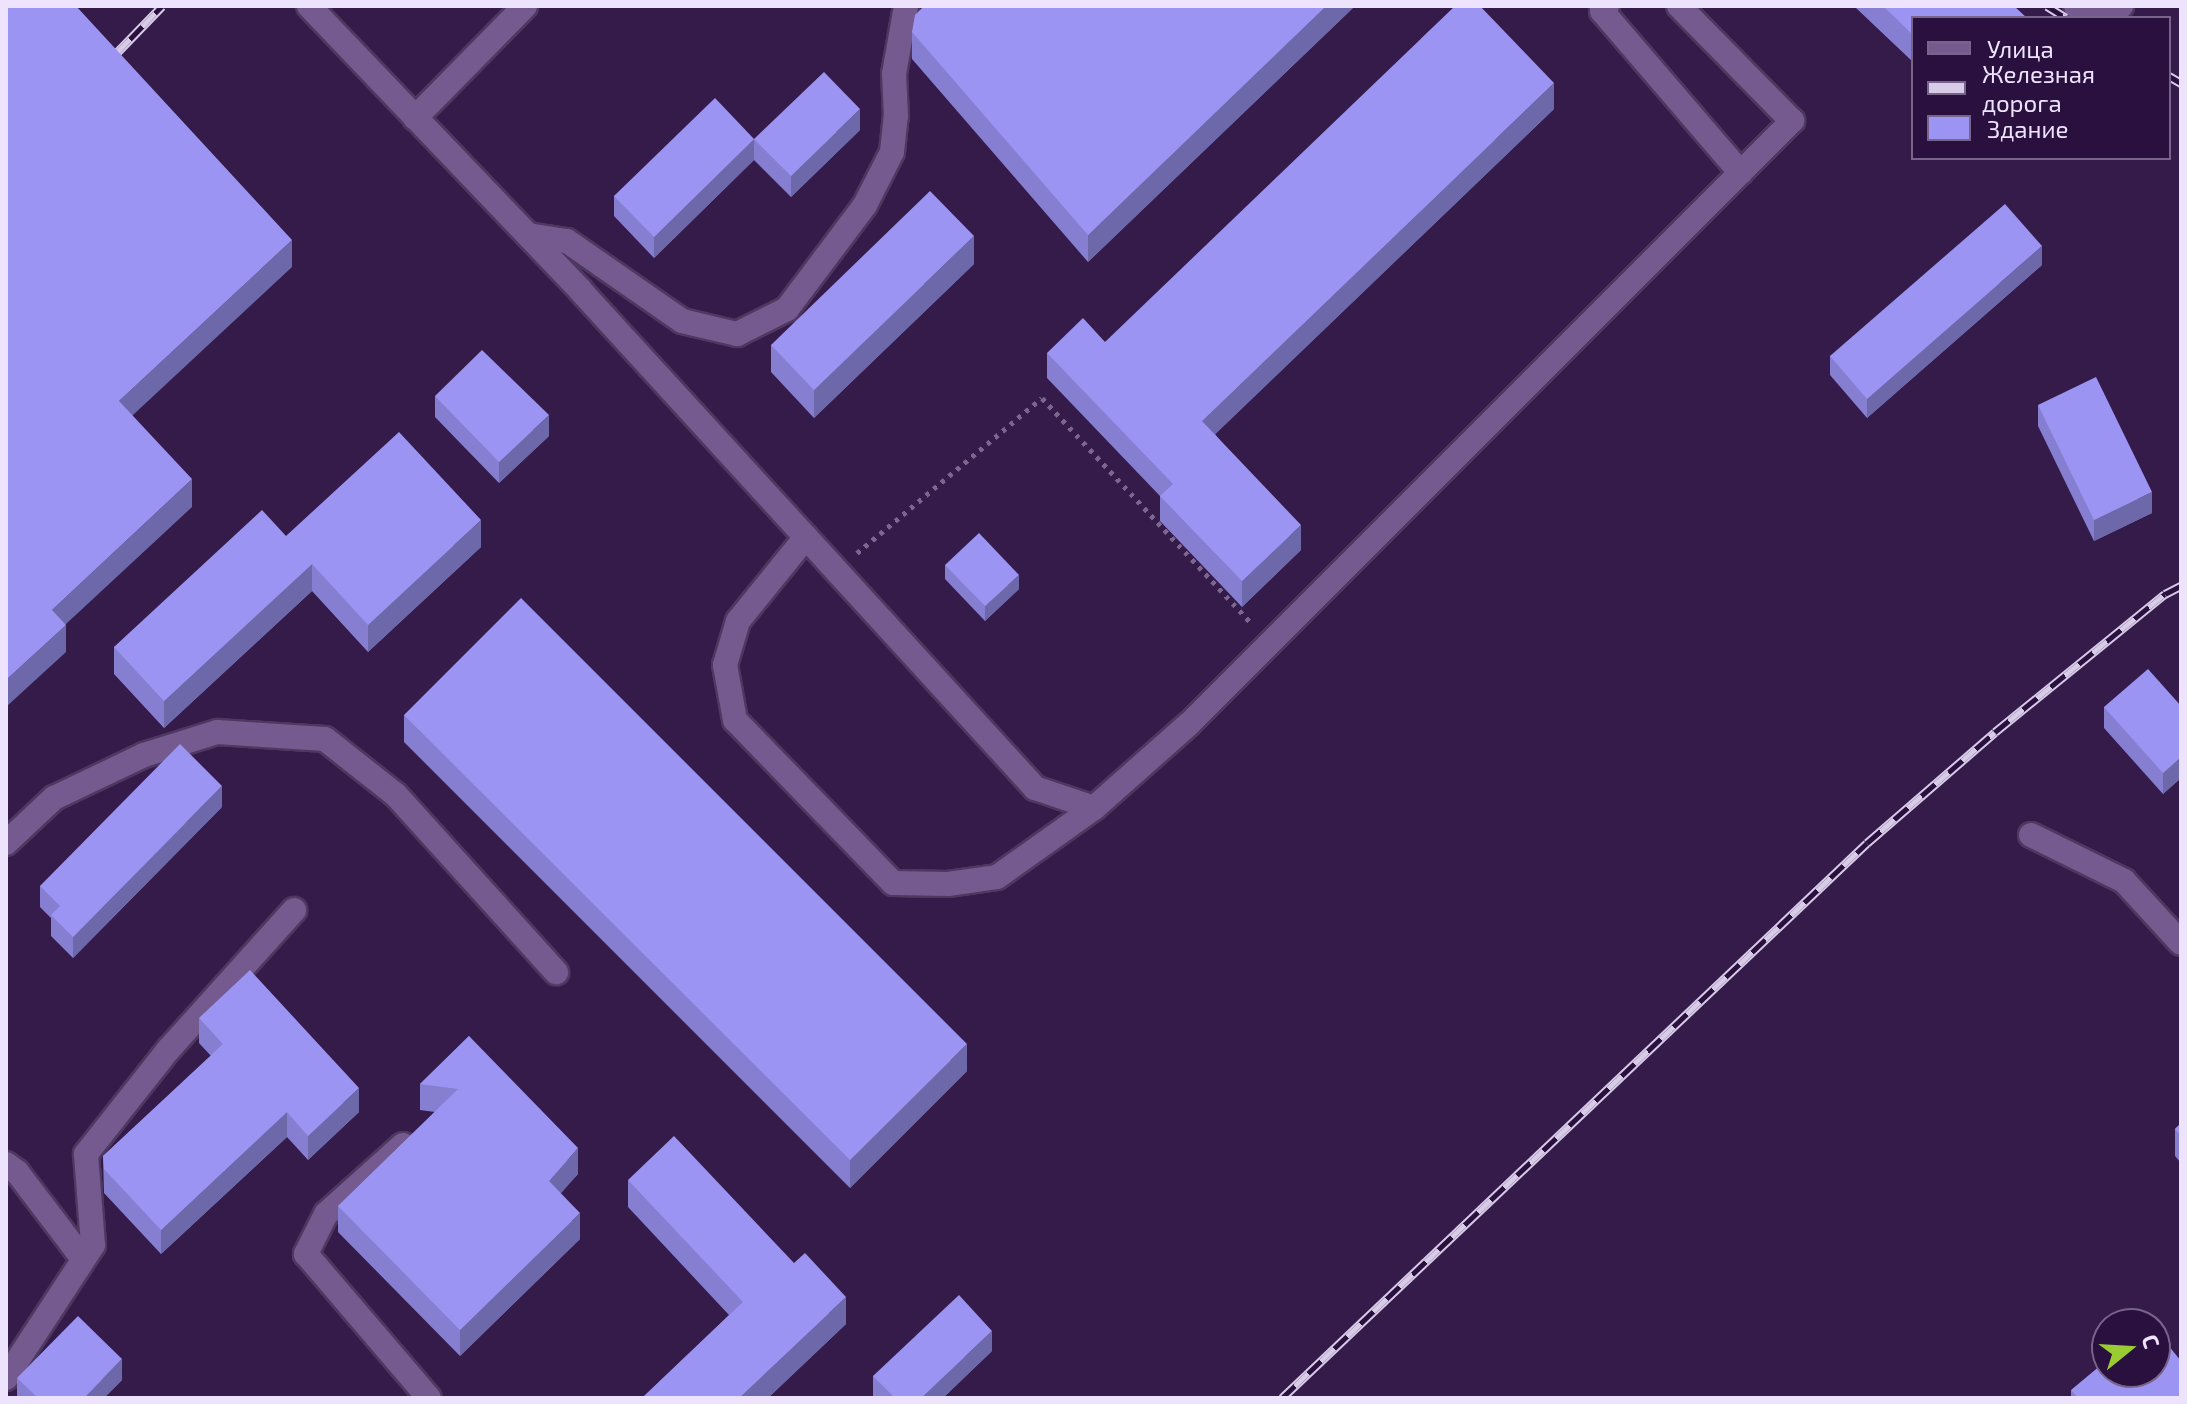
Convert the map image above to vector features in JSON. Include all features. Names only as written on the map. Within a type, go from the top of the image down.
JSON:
[{"type":"lane","points":[[309,6],[528,235],[1035,788],[1094,808]]},
{"type":"lane","points":[[415,118],[525,6]]},
{"type":"lane","points":[[528,235],[567,241],[682,321],[737,334],[787,309],[865,205],[892,152],[896,116],[894,74],[906,6]]},
{"type":"lane","points":[[1607,6],[1602,11],[1741,173]]},
{"type":"lane","points":[[806,537],[738,621],[725,665],[735,720],[893,883],[948,884],[997,877],[1094,808],[1189,724],[1792,121],[1679,6]]},
{"type":"lane","points":[[2076,6],[2107,16]]},
{"type":"lane","points":[[6,843],[54,798],[144,755],[217,732],[325,739],[396,795],[556,972]]},
{"type":"lane","points":[[2031,835],[2124,881],[2181,943]]},
{"type":"lane","points":[[6,1378],[93,1245],[86,1154],[169,1049],[294,910]]},
{"type":"lane","points":[[423,1128],[326,1214],[306,1254],[429,1398]]},
{"type":"lane","points":[[6,1164],[17,1172],[83,1259]]},
{"type":"path","points":[[837,569],[1042,398],[1268,642]]},
{"type":"building","points":[[6,6],[76,6],[292,240],[119,401],[192,479],[52,610],[66,625],[6,680]]},
{"type":"building","points":[[924,6],[1326,6],[1088,235],[912,32],[915,15]]},
{"type":"building","points":[[1455,6],[1480,6],[1554,83],[1202,421],[1301,525],[1242,581],[1160,496],[1173,484],[1047,353],[1083,318],[1105,342]]},
{"type":"building","points":[[1883,6],[2014,6],[2025,16],[1911,16],[1911,33]]},
{"type":"building","points":[[824,72],[860,109],[791,176],[754,139]]},
{"type":"building","points":[[715,98],[754,139],[654,237],[614,196]]},
{"type":"building","points":[[930,191],[974,236],[814,390],[771,345]]},
{"type":"building","points":[[2005,204],[2042,246],[1867,399],[1830,356]]},
{"type":"building","points":[[482,350],[549,415],[499,462],[435,396]]},
{"type":"building","points":[[2096,377],[2152,492],[2094,520],[2038,405]]},
{"type":"building","points":[[399,432],[481,520],[368,625],[312,564],[164,701],[114,647],[262,510],[286,536]]},
{"type":"building","points":[[979,533],[1019,575],[985,606],[945,565]]},
{"type":"building","points":[[521,598],[967,1044],[850,1160],[404,715]]},
{"type":"building","points":[[2148,669],[2181,706],[2181,757],[2163,773],[2104,707]]},
{"type":"building","points":[[180,744],[222,786],[73,937],[51,915],[60,906],[40,886]]},
{"type":"building","points":[[250,970],[359,1088],[308,1136],[287,1112],[161,1230],[104,1169],[103,1156],[223,1044],[199,1018]]},
{"type":"building","points":[[469,1036],[578,1148],[549,1181],[580,1213],[460,1330],[338,1206],[458,1089],[420,1084]]},
{"type":"building","points":[[674,1136],[794,1263],[805,1253],[846,1297],[739,1398],[642,1398],[743,1302],[628,1180]]},
{"type":"building","points":[[959,1295],[992,1331],[921,1398],[895,1398],[873,1376]]},
{"type":"building","points":[[78,1316],[122,1359],[84,1398],[38,1398],[17,1378]]},
{"type":"building","points":[[2171,1349],[2181,1361],[2181,1398],[2078,1398],[2071,1390],[2091,1373],[2091,1388],[2171,1388]]},
{"type":"railway","points":[[105,65],[162,6]]},
{"type":"railway","points":[[2047,6],[2063,16]]},
{"type":"railway","points":[[2171,77],[2181,83]]},
{"type":"railway","points":[[1282,1398],[1867,843],[1995,732],[2165,594],[2181,586]]}]
